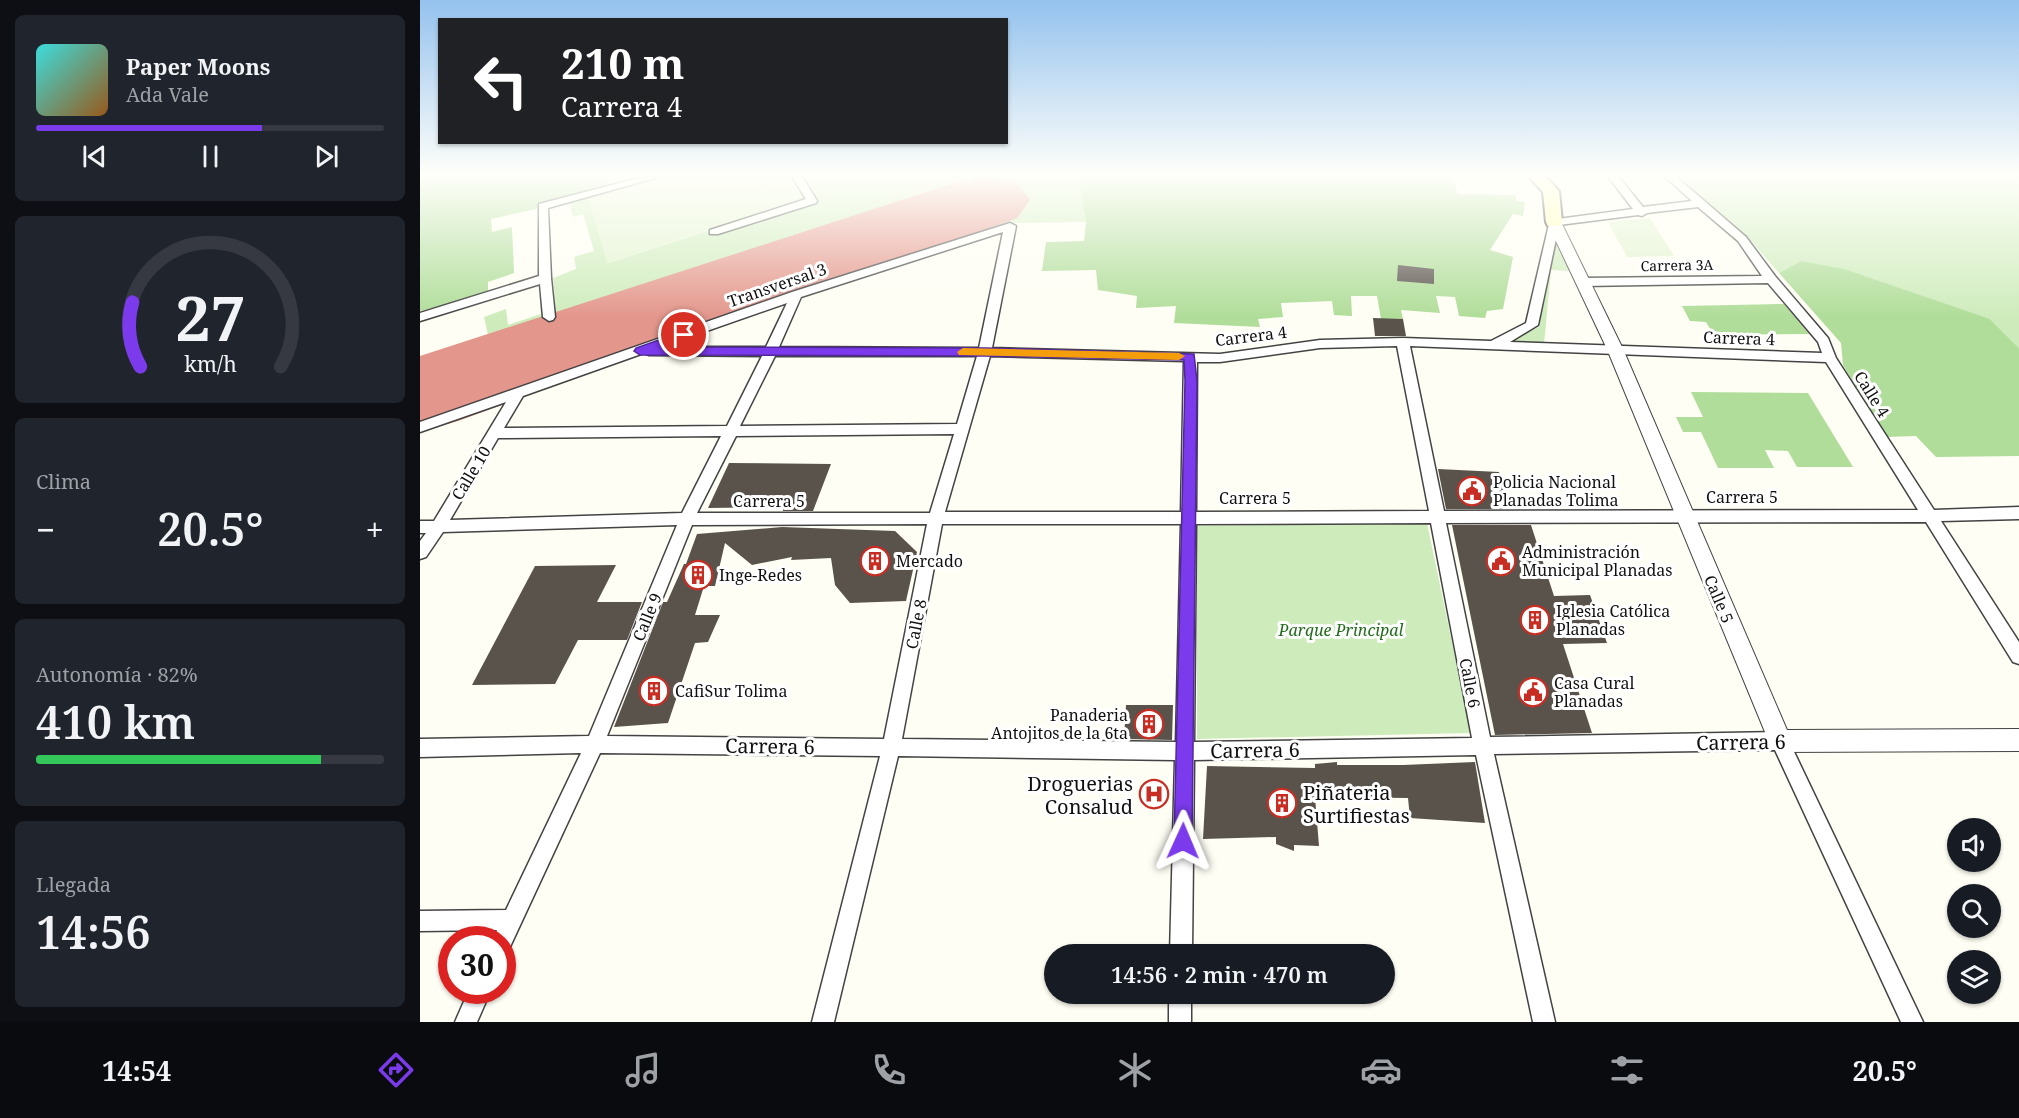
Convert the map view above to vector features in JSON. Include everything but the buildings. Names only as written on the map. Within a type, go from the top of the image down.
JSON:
[{"type":"street","points":[[543,223],[549,317]]},
{"type":"street","points":[[714,232],[743,223]]},
{"type":"street","points":[[1490,347],[1532,325],[1554,223]]},
{"type":"street","name":"Calle 5","points":[[1554,223],[1616,349],[1683,515],[1780,741],[1912,1022]]},
{"type":"street","name":"Calle 4","points":[[1724,223],[1742,239],[1824,341],[1830,358],[2019,657]]},
{"type":"street","name":"Transversal 3","points":[[420,427],[796,295],[1011,226]]},
{"type":"street","name":"Calle 8","points":[[824,1022],[891,747],[936,518],[986,352],[1011,226]]},
{"type":"street","points":[[420,317],[545,278]]},
{"type":"street","name":"Carrera 3A","points":[[1582,282],[1772,279]]},
{"type":"street","name":"Calle 9","points":[[509,926],[595,744],[687,519],[770,353],[796,295]]},
{"type":"street","name":"Carrera 4","points":[[640,351],[986,352],[1220,358],[1320,344],[1403,342],[1830,358]]},
{"type":"street","name":"Calle 6","points":[[1403,342],[1483,747],[1544,1022]]},
{"type":"street","points":[[1181,944],[1190,357]]},
{"type":"street","points":[[1191,381],[1220,358]]},
{"type":"street","name":"Calle 10","points":[[420,553],[438,527],[519,391]]},
{"type":"street","points":[[494,433],[963,429]]},
{"type":"street","name":"Carrera 5","points":[[420,526],[687,519],[1929,516],[2019,513]]},
{"type":"street","name":"Carrera 6","points":[[420,748],[595,744],[1185,751],[1780,741],[2019,740]]},
{"type":"street","points":[[420,921],[512,920]]},
{"type":"street","points":[[466,1022],[474,1004]]},
{"type":"street","points":[[1180,1004],[1180,1022]]},
{"type":"green space","points":[[420,223],[491,223],[492,232],[512,227],[514,273],[488,282],[488,293],[420,311]]},
{"type":"green space","points":[[586,223],[596,223],[608,263],[733,223],[1037,223],[1016,223],[796,291],[420,425],[420,371],[491,348],[484,317],[506,309],[508,325],[541,314],[539,326],[557,321],[553,278],[576,269],[574,257],[594,251]]},
{"type":"green space","points":[[596,223],[732,223],[607,263]]},
{"type":"green space","points":[[1086,223],[1507,223],[1490,250],[1513,257],[1503,309],[1487,311],[1485,318],[1459,316],[1455,297],[1436,296],[1440,313],[1401,310],[1403,319],[1381,319],[1377,296],[1351,296],[1352,316],[1334,315],[1332,301],[1281,303],[1283,317],[1258,319],[1260,327],[1174,323],[1176,306],[1136,308],[1137,296],[1098,290],[1096,270],[1042,271],[1046,242],[1084,241]]},
{"type":"green space","points":[[1608,223],[1653,223],[1674,256],[1627,257]]},
{"type":"green space","points":[[1729,223],[2019,223],[2019,348],[1990,319],[1801,261],[1779,273],[1752,242]]},
{"type":"green space","points":[[1555,233],[1571,271],[1551,270],[1544,344],[1503,344],[1539,327]]},
{"type":"green space","points":[[1801,261],[1844,269],[1990,319],[2019,348],[2019,456],[1936,457],[1916,436],[1886,437],[1843,365],[1841,343],[1779,273]]},
{"type":"green space","points":[[1784,304],[1809,334],[1714,335],[1706,322],[1690,321],[1682,306]]},
{"type":"green space","points":[[1691,392],[1808,393],[1853,467],[1797,467],[1788,451],[1765,450],[1774,468],[1718,468],[1701,432],[1683,432],[1676,417],[1703,417]]},
{"type":"green space","name":"Parque Principal","points":[[1427,523],[1471,733],[1197,739],[1197,526]]},
{"type":"runway","points":[[420,395],[921,223]]},
{"type":"slow traffic","points":[[963,352],[1179,356]]},
{"type":"place","name":"Policia Nacional Planadas Tolima","points":[[1472,491]]},
{"type":"place","name":"Mercado","points":[[875,561]]},
{"type":"place","name":"Administración Municipal Planadas","points":[[1501,561]]},
{"type":"place","name":"Inge-Redes","points":[[698,575]]},
{"type":"place","name":"Iglesia Católica Planadas","points":[[1535,620]]},
{"type":"place","name":"CafiSur Tolima","points":[[654,691]]},
{"type":"place","name":"Casa Cural Planadas","points":[[1533,692]]},
{"type":"place","name":"Panaderia Antojitos de la 6ta","points":[[1149,724]]},
{"type":"place","name":"Droguerias Consalud","points":[[1154,794]]},
{"type":"place","name":"Piñateria Surtifiestas","points":[[1282,803]]},
{"type":"route","points":[[684,335],[640,351],[986,352],[1190,357],[1183,841]]}]
